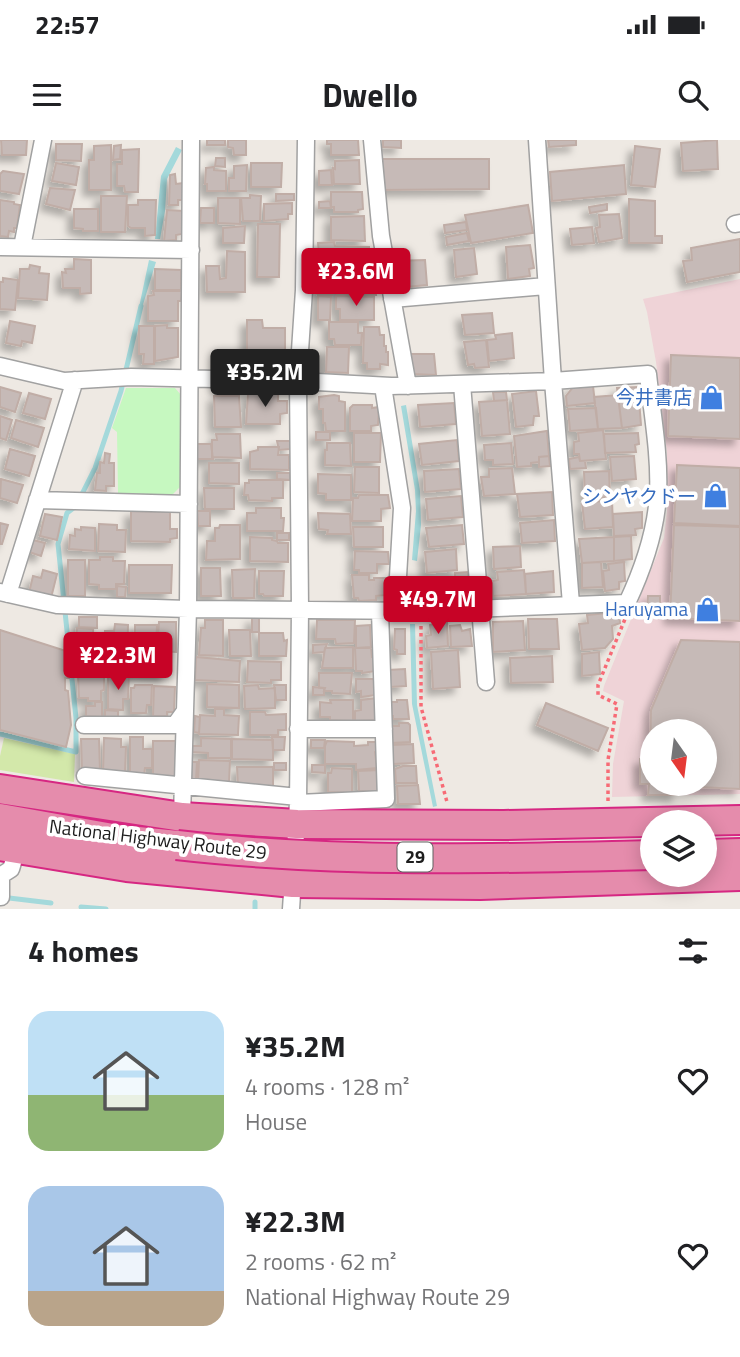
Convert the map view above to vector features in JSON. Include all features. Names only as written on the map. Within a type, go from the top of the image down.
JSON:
[{"type":"highway","points":[[0,789],[181,817],[297,808],[504,825],[740,820]]},
{"type":"highway","name":"National Highway Route 29","points":[[0,818],[118,839],[242,852],[496,859],[640,855]]},
{"type":"highway","points":[[8,848],[292,896],[480,885],[740,876]]},
{"type":"highway","points":[[717,854],[740,853]]},
{"type":"street","points":[[22,247],[43,140]]},
{"type":"street","points":[[181,817],[188,609],[191,140]]},
{"type":"street","points":[[292,896],[297,808],[300,609],[298,381],[304,290],[306,140]]},
{"type":"street","points":[[372,140],[381,236],[408,386]]},
{"type":"street","points":[[537,140],[571,604]]},
{"type":"street","points":[[0,247],[191,250]]},
{"type":"street","points":[[392,299],[546,286]]},
{"type":"street","points":[[0,366],[64,381],[75,380],[131,377],[383,386],[553,381],[648,374],[658,494],[651,541],[627,603],[420,611],[188,609],[57,606],[4,593],[75,380]]},
{"type":"street","points":[[462,384],[486,682]]},
{"type":"street","points":[[85,776],[182,787],[297,808],[386,799],[384,729],[388,611],[402,508],[383,386]]},
{"type":"street","points":[[37,500],[189,504]]},
{"type":"street","points":[[84,725],[174,725],[185,711]]},
{"type":"street","points":[[298,729],[384,729]]},
{"type":"street","points":[[1,897],[1,876],[11,869],[8,848]]},
{"type":"path","points":[[608,801],[608,760],[617,704],[598,695],[598,685],[628,611],[627,603]]},
{"type":"path","points":[[420,611],[421,708],[447,802]]},
{"type":"shaded area","points":[[740,279],[740,794],[718,795],[718,719],[640,719],[640,796],[655,796],[612,797],[613,764],[624,701],[603,691],[664,538],[667,512],[667,453],[643,299]]},
{"type":"green space","points":[[126,388],[175,388],[181,395],[180,487],[172,495],[118,494],[117,432],[112,428]]},
{"type":"green space","points":[[4,738],[75,754],[74,782],[0,770]]},
{"type":"water","points":[[176,147],[182,150],[167,179],[160,239],[155,239],[161,176]]},
{"type":"water","points":[[149,260],[156,262],[141,311],[138,312]]},
{"type":"water","points":[[406,405],[420,491],[421,525],[417,561],[412,560],[415,490],[401,406]]},
{"type":"water","points":[[410,624],[415,624],[417,705],[437,806],[433,807],[412,704]]},
{"type":"building","points":[[1,140],[27,140],[26,155],[2,155]]},
{"type":"building","points":[[207,140],[225,140],[225,145],[207,145]]},
{"type":"building","points":[[228,140],[246,140],[246,155],[234,155],[233,148],[228,147]]},
{"type":"building","points":[[327,140],[358,140],[359,155],[331,155],[331,144],[327,144]]},
{"type":"building","points":[[383,140],[401,140],[401,148],[383,147]]},
{"type":"building","points":[[548,140],[576,140],[576,145],[549,147]]},
{"type":"building","points":[[717,140],[718,169],[683,171],[681,143]]},
{"type":"building","points":[[56,144],[82,144],[81,161],[56,160]]},
{"type":"building","points":[[111,145],[111,190],[89,190],[89,160],[94,160],[94,146]]},
{"type":"building","points":[[121,145],[120,159],[113,160],[114,146]]},
{"type":"building","points":[[635,146],[660,149],[655,187],[631,185]]},
{"type":"building","points":[[139,149],[138,192],[125,192],[124,186],[117,186],[117,164],[122,164],[122,150]]},
{"type":"building","points":[[216,158],[225,158],[225,167],[215,166]]},
{"type":"building","points":[[381,159],[489,159],[489,189],[382,190]]},
{"type":"building","points":[[359,160],[360,184],[334,184],[335,161]]},
{"type":"building","points":[[56,163],[79,167],[76,185],[52,181]]},
{"type":"building","points":[[251,163],[282,163],[281,187],[251,187]]},
{"type":"building","points":[[247,165],[246,191],[229,191],[229,178],[234,178],[234,166]]},
{"type":"building","points":[[624,165],[626,194],[552,201],[550,172]]},
{"type":"building","points":[[214,167],[214,170],[226,171],[226,191],[207,191],[206,168]]},
{"type":"building","points":[[331,170],[332,185],[319,185],[319,171]]},
{"type":"building","points":[[3,171],[24,174],[19,194],[0,191],[0,174]]},
{"type":"building","points":[[175,174],[176,184],[184,183],[183,200],[178,200],[178,205],[169,205],[170,175]]},
{"type":"building","points":[[50,188],[75,190],[70,210],[46,204]]},
{"type":"building","points":[[331,192],[362,192],[363,209],[358,212],[334,212],[334,207],[331,207]]},
{"type":"building","points":[[276,194],[294,194],[294,200],[276,201]]},
{"type":"building","points":[[250,195],[261,196],[260,221],[243,221],[241,198],[250,198]]},
{"type":"building","points":[[101,196],[127,196],[125,232],[101,232]]},
{"type":"building","points":[[218,198],[240,198],[240,224],[218,223]]},
{"type":"building","points":[[629,199],[655,201],[655,236],[662,236],[662,243],[629,243]]},
{"type":"building","points":[[0,200],[20,205],[17,228],[14,228],[14,232],[9,231],[8,237],[0,236]]},
{"type":"building","points":[[138,200],[156,200],[155,235],[145,236],[145,228],[128,226],[128,205],[138,205]]},
{"type":"building","points":[[330,201],[331,208],[319,208],[319,202]]},
{"type":"building","points":[[292,203],[292,214],[288,214],[288,219],[264,221],[264,204]]},
{"type":"building","points":[[607,204],[607,210],[590,213],[589,207]]},
{"type":"building","points":[[528,205],[533,233],[471,243],[465,215]]},
{"type":"building","points":[[201,208],[214,208],[214,223],[200,223]]},
{"type":"building","points":[[74,209],[98,209],[98,231],[74,228]]},
{"type":"building","points":[[167,210],[184,211],[182,234],[176,235],[176,240],[164,241]]},
{"type":"building","points":[[619,214],[622,238],[599,242],[596,228],[600,227],[599,215]]},
{"type":"building","points":[[364,216],[365,241],[331,240],[331,217]]},
{"type":"building","points":[[466,222],[467,230],[445,233],[444,225]]},
{"type":"building","points":[[258,224],[280,224],[279,277],[257,277]]},
{"type":"building","points":[[245,226],[244,243],[223,243],[223,228]]},
{"type":"building","points":[[592,227],[594,243],[572,245],[570,229]]},
{"type":"building","points":[[467,233],[469,241],[447,245],[446,237]]},
{"type":"building","points":[[740,239],[740,272],[687,282],[683,261],[692,260],[691,248]]},
{"type":"building","points":[[334,242],[335,246],[369,247],[369,267],[332,267],[332,256],[319,256],[318,243]]},
{"type":"building","points":[[530,245],[534,268],[529,269],[530,276],[508,279],[506,247]]},
{"type":"building","points":[[474,248],[477,274],[456,277],[454,250]]},
{"type":"building","points":[[227,251],[245,252],[245,292],[207,292],[206,266],[219,266],[220,279],[226,278]]},
{"type":"building","points":[[74,259],[91,260],[91,293],[80,294],[80,288],[63,288],[62,272],[66,273],[65,269],[74,269]]},
{"type":"building","points":[[425,260],[427,285],[395,288],[392,261]]},
{"type":"building","points":[[30,265],[40,267],[39,273],[49,274],[47,300],[18,298],[20,269],[29,269]]},
{"type":"building","points":[[318,268],[330,269],[329,280],[318,280]]},
{"type":"building","points":[[155,269],[181,270],[181,290],[155,290]]},
{"type":"building","points":[[347,271],[368,271],[368,280],[373,279],[376,295],[337,294],[336,274],[347,274]]},
{"type":"building","points":[[3,278],[18,280],[15,310],[0,309],[0,282],[3,282]]},
{"type":"building","points":[[319,287],[332,287],[332,295],[318,295]]},
{"type":"building","points":[[153,291],[182,291],[181,301],[178,301],[178,321],[148,321],[148,296],[154,295]]},
{"type":"building","points":[[318,296],[331,297],[330,320],[318,320]]},
{"type":"building","points":[[336,296],[374,297],[374,320],[340,320],[340,309],[336,309]]},
{"type":"building","points":[[492,313],[494,333],[465,335],[462,315]]},
{"type":"building","points":[[247,320],[262,320],[263,328],[285,328],[285,356],[275,355],[275,365],[260,365],[260,355],[247,355]]},
{"type":"building","points":[[10,321],[35,326],[32,343],[22,341],[21,346],[6,343]]},
{"type":"building","points":[[329,322],[358,322],[358,333],[362,333],[361,345],[335,345],[334,339],[329,339]]},
{"type":"building","points":[[167,325],[167,328],[178,328],[178,357],[155,361],[155,326]]},
{"type":"building","points":[[139,326],[154,326],[154,364],[143,364],[144,354],[139,354]]},
{"type":"building","points":[[364,327],[379,327],[380,335],[384,335],[388,365],[380,364],[380,369],[367,369],[367,363],[363,363]]},
{"type":"building","points":[[512,333],[514,358],[489,361],[487,340],[496,339],[495,335]]},
{"type":"building","points":[[486,340],[489,367],[475,368],[474,364],[468,365],[464,342]]},
{"type":"building","points":[[327,347],[349,347],[348,373],[326,372]]},
{"type":"building","points":[[410,354],[434,354],[436,375],[412,374]]},
{"type":"building","points":[[671,355],[740,358],[740,439],[668,436]]},
{"type":"building","points":[[574,386],[593,386],[595,403],[567,406],[566,396]]},
{"type":"building","points":[[0,387],[21,393],[15,412],[0,407]]},
{"type":"building","points":[[638,387],[641,425],[622,428],[617,388]]},
{"type":"building","points":[[536,391],[539,416],[534,416],[533,425],[516,427],[512,394]]},
{"type":"building","points":[[493,392],[506,392],[507,400],[494,401]]},
{"type":"building","points":[[29,393],[51,399],[45,419],[23,413]]},
{"type":"building","points":[[248,393],[278,393],[278,401],[287,401],[287,413],[280,414],[280,424],[246,424]]},
{"type":"building","points":[[618,395],[622,428],[598,429],[594,397]]},
{"type":"building","points":[[214,396],[239,396],[241,427],[215,427]]},
{"type":"building","points":[[339,396],[339,401],[345,402],[345,431],[326,431],[323,423],[323,409],[319,409],[319,397]]},
{"type":"building","points":[[507,400],[510,434],[482,436],[479,402]]},
{"type":"building","points":[[454,403],[456,424],[420,427],[418,405]]},
{"type":"building","points":[[353,405],[379,407],[378,425],[371,426],[371,431],[350,431],[350,408]]},
{"type":"building","points":[[596,408],[598,429],[570,431],[568,409]]},
{"type":"building","points":[[0,416],[12,420],[6,440],[0,438]]},
{"type":"building","points":[[16,420],[44,428],[38,447],[11,438]]},
{"type":"building","points":[[603,430],[606,459],[580,461],[579,454],[574,454],[574,442],[579,441],[578,433]]},
{"type":"building","points":[[547,431],[549,456],[539,457],[539,462],[531,463],[531,466],[517,467],[514,436]]},
{"type":"building","points":[[316,432],[330,432],[330,440],[316,440]]},
{"type":"building","points":[[354,433],[381,433],[380,462],[354,462]]},
{"type":"building","points":[[638,433],[639,444],[635,445],[636,452],[605,453],[604,434]]},
{"type":"building","points":[[216,434],[240,434],[241,458],[212,457],[212,440],[217,440]]},
{"type":"building","points":[[457,440],[459,461],[422,465],[419,444]]},
{"type":"building","points":[[277,441],[290,441],[290,449],[279,450]]},
{"type":"building","points":[[327,443],[350,443],[351,466],[325,465]]},
{"type":"building","points":[[511,443],[513,464],[493,465],[493,460],[485,460],[484,445]]},
{"type":"building","points":[[197,444],[211,444],[213,459],[197,459]]},
{"type":"building","points":[[258,447],[279,447],[278,455],[289,455],[289,470],[250,469],[250,452],[258,450]]},
{"type":"building","points":[[10,449],[35,456],[29,476],[5,469]]},
{"type":"building","points":[[105,453],[110,454],[109,463],[114,463],[114,486],[106,486],[106,491],[95,490],[97,473],[100,473],[100,462],[104,463]]},
{"type":"building","points":[[549,456],[550,466],[539,467],[539,457]]},
{"type":"building","points":[[634,456],[636,479],[612,481],[610,457]]},
{"type":"building","points":[[579,457],[580,461],[585,461],[586,468],[570,469],[569,459]]},
{"type":"building","points":[[209,463],[239,463],[239,484],[209,483]]},
{"type":"building","points":[[677,465],[740,468],[740,526],[674,523]]},
{"type":"building","points":[[355,467],[379,467],[379,493],[354,492]]},
{"type":"building","points":[[512,468],[515,494],[484,496],[481,477],[489,477],[489,469]]},
{"type":"building","points":[[459,469],[461,489],[425,492],[424,471]]},
{"type":"building","points":[[609,471],[610,497],[585,499],[584,472]]},
{"type":"building","points":[[277,473],[290,473],[290,480],[277,479]]},
{"type":"building","points":[[318,474],[351,475],[351,500],[326,500],[326,494],[318,493]]},
{"type":"building","points":[[1,479],[23,485],[17,503],[0,498]]},
{"type":"building","points":[[249,480],[283,480],[283,498],[272,498],[272,501],[249,500],[248,495],[244,495],[245,483],[249,483]]},
{"type":"building","points":[[204,488],[234,488],[234,509],[205,509]]},
{"type":"building","points":[[552,492],[553,515],[520,517],[517,494]]},
{"type":"building","points":[[359,495],[388,495],[390,508],[381,509],[381,521],[352,521],[353,498],[358,498]]},
{"type":"building","points":[[461,496],[463,517],[428,520],[426,499]]},
{"type":"building","points":[[612,500],[613,527],[585,529],[582,503]]},
{"type":"building","points":[[256,508],[281,508],[281,518],[284,518],[283,531],[247,531],[247,513],[256,513]]},
{"type":"building","points":[[131,511],[170,512],[170,529],[177,529],[177,538],[170,539],[170,542],[131,541]]},
{"type":"building","points":[[197,511],[210,511],[210,526],[198,526]]},
{"type":"building","points":[[642,512],[642,528],[635,529],[636,535],[614,536],[613,514]]},
{"type":"building","points":[[318,513],[350,514],[351,534],[327,534],[328,530],[319,529]]},
{"type":"building","points":[[45,514],[62,517],[57,540],[40,536]]},
{"type":"building","points":[[554,520],[555,541],[522,543],[520,523]]},
{"type":"building","points":[[0,523],[8,525],[2,544],[0,544]]},
{"type":"building","points":[[99,524],[117,525],[117,530],[126,530],[125,552],[98,551]]},
{"type":"building","points":[[220,525],[240,525],[240,559],[206,560],[207,541],[215,541],[215,528]]},
{"type":"building","points":[[462,525],[464,544],[429,547],[426,528]]},
{"type":"building","points":[[674,525],[740,527],[740,621],[670,618]]},
{"type":"building","points":[[81,527],[95,528],[95,551],[69,549],[70,535],[75,536],[75,529],[81,530]]},
{"type":"building","points":[[353,527],[383,527],[383,547],[354,547]]},
{"type":"building","points":[[277,533],[289,533],[289,540],[277,540]]},
{"type":"building","points":[[631,536],[632,559],[614,561],[614,537]]},
{"type":"building","points":[[250,537],[272,538],[278,543],[288,543],[288,562],[250,561]]},
{"type":"building","points":[[614,537],[614,561],[582,563],[579,539]]},
{"type":"building","points":[[33,540],[45,543],[41,556],[29,552]]},
{"type":"building","points":[[520,546],[521,567],[494,569],[493,547]]},
{"type":"building","points":[[456,549],[457,570],[427,573],[425,552]]},
{"type":"building","points":[[355,551],[388,552],[389,564],[377,564],[377,573],[359,573],[359,570],[354,570]]},
{"type":"building","points":[[100,557],[125,561],[124,584],[116,584],[116,589],[99,589],[99,585],[89,584],[89,560],[100,560]]},
{"type":"building","points":[[68,560],[85,560],[85,596],[68,596]]},
{"type":"building","points":[[601,562],[603,587],[582,588],[582,563]]},
{"type":"building","points":[[624,562],[625,581],[619,582],[619,589],[605,591],[603,571],[609,570],[608,564]]},
{"type":"building","points":[[129,565],[172,565],[171,593],[129,593]]},
{"type":"building","points":[[201,568],[220,568],[221,596],[201,596]]},
{"type":"building","points":[[255,569],[254,598],[233,598],[232,570]]},
{"type":"building","points":[[43,570],[57,574],[51,598],[29,593],[33,576],[41,578]]},
{"type":"building","points":[[524,570],[526,594],[493,596],[492,581],[498,580],[497,572]]},
{"type":"building","points":[[259,571],[284,571],[283,596],[259,594]]},
{"type":"building","points":[[553,571],[554,592],[526,594],[525,574]]},
{"type":"building","points":[[468,572],[469,585],[455,586],[455,573]]},
{"type":"building","points":[[352,575],[369,575],[369,580],[388,578],[387,595],[376,596],[376,600],[359,601],[354,598]]},
{"type":"building","points":[[422,578],[454,579],[453,600],[422,600]]},
{"type":"building","points":[[117,586],[126,587],[125,597],[117,597]]},
{"type":"building","points":[[648,596],[660,596],[660,607],[647,607]]},
{"type":"building","points":[[619,612],[620,623],[612,626],[613,639],[605,648],[582,650],[579,624],[588,623],[587,615]]},
{"type":"building","points":[[79,617],[97,617],[97,628],[79,627]]},
{"type":"building","points":[[252,618],[259,618],[259,632],[252,632]]},
{"type":"building","points":[[528,619],[557,619],[559,649],[529,649]]},
{"type":"building","points":[[205,620],[223,620],[223,656],[199,655],[201,628],[205,628]]},
{"type":"building","points":[[317,620],[355,620],[354,643],[336,644],[335,639],[316,639]]},
{"type":"building","points":[[523,621],[525,650],[493,652],[493,622]]},
{"type":"building","points":[[159,622],[176,622],[176,652],[157,651]]},
{"type":"building","points":[[447,622],[448,646],[427,648],[426,636],[431,635],[430,625]]},
{"type":"building","points":[[115,624],[128,625],[127,666],[100,665],[105,631],[114,631]]},
{"type":"building","points":[[135,625],[157,625],[156,652],[134,651]]},
{"type":"building","points":[[370,625],[371,647],[356,648],[356,626]]},
{"type":"building","points":[[460,625],[462,631],[470,629],[472,646],[451,647],[450,626]]},
{"type":"building","points":[[77,628],[93,629],[93,633],[97,633],[98,663],[92,663],[92,666],[79,666],[76,658],[72,658],[72,639],[76,639]]},
{"type":"building","points":[[395,629],[405,629],[405,654],[397,654],[394,649]]},
{"type":"building","points":[[0,630],[66,651],[69,678],[65,678],[65,690],[68,691],[71,725],[66,747],[0,730]]},
{"type":"building","points":[[229,630],[250,630],[251,656],[230,656]]},
{"type":"building","points":[[259,633],[283,633],[284,641],[287,640],[286,656],[259,656]]},
{"type":"building","points":[[681,640],[740,642],[740,789],[718,788],[718,719],[651,719],[651,710]]},
{"type":"building","points":[[327,644],[324,652],[313,653],[313,645]]},
{"type":"building","points":[[353,647],[353,668],[322,668],[325,648]]},
{"type":"building","points":[[355,648],[371,648],[372,657],[376,657],[376,671],[356,671]]},
{"type":"building","points":[[458,650],[460,687],[433,689],[431,652]]},
{"type":"building","points":[[599,652],[600,674],[582,676],[582,654]]},
{"type":"building","points":[[131,656],[167,658],[166,676],[131,674]]},
{"type":"building","points":[[552,656],[553,682],[511,683],[510,658]]},
{"type":"building","points":[[196,657],[240,661],[239,682],[195,680]]},
{"type":"building","points":[[248,661],[281,662],[281,680],[271,680],[271,683],[247,682]]},
{"type":"building","points":[[405,669],[406,686],[390,687],[388,670]]},
{"type":"building","points":[[319,673],[352,673],[350,694],[332,693],[324,691],[325,688],[319,688]]},
{"type":"building","points":[[78,676],[104,676],[101,701],[79,698]]},
{"type":"building","points":[[108,676],[129,676],[128,699],[123,699],[123,710],[108,709]]},
{"type":"building","points":[[356,679],[375,679],[376,695],[361,697],[361,691],[356,692]]},
{"type":"building","points":[[207,684],[239,685],[239,708],[207,707]]},
{"type":"building","points":[[135,685],[152,685],[151,705],[147,705],[146,713],[131,713],[131,688]]},
{"type":"building","points":[[258,685],[259,689],[275,688],[275,708],[245,709],[244,686]]},
{"type":"building","points":[[274,685],[286,685],[286,700],[276,700]]},
{"type":"building","points":[[154,686],[175,687],[174,712],[167,712],[167,716],[153,716]]},
{"type":"building","points":[[313,687],[324,688],[324,695],[313,695]]},
{"type":"building","points":[[377,698],[376,720],[355,721],[355,711],[361,710],[361,700]]},
{"type":"building","points":[[330,700],[353,700],[353,721],[320,717],[320,702],[331,703]]},
{"type":"building","points":[[407,700],[409,719],[393,719],[393,716],[389,716],[389,702]]},
{"type":"building","points":[[95,702],[102,702],[102,717],[86,716],[86,706],[95,706]]},
{"type":"building","points":[[546,703],[608,728],[598,751],[537,725]]},
{"type":"building","points":[[215,709],[224,709],[224,715],[239,716],[238,735],[199,734],[200,715],[215,716]]},
{"type":"building","points":[[105,710],[118,711],[118,717],[105,717]]},
{"type":"building","points":[[250,712],[265,712],[266,715],[286,714],[286,730],[278,730],[278,735],[250,735]]},
{"type":"building","points":[[195,716],[200,717],[199,733],[194,732]]},
{"type":"building","points":[[399,723],[410,725],[410,742],[391,743],[390,726],[399,726]]},
{"type":"building","points":[[130,737],[143,737],[143,749],[152,749],[152,768],[145,768],[144,775],[130,774]]},
{"type":"building","points":[[272,737],[285,737],[284,750],[273,750]]},
{"type":"building","points":[[104,738],[121,739],[121,747],[126,747],[125,772],[103,772]]},
{"type":"building","points":[[201,738],[231,739],[231,758],[208,758],[208,753],[191,752],[191,746],[201,746]]},
{"type":"building","points":[[81,739],[99,739],[100,770],[82,770]]},
{"type":"building","points":[[232,739],[273,740],[273,760],[232,759]]},
{"type":"building","points":[[311,740],[325,740],[324,748],[311,748]]},
{"type":"building","points":[[153,741],[177,741],[176,778],[153,777]]},
{"type":"building","points":[[327,741],[354,742],[354,746],[376,742],[377,768],[356,770],[356,764],[325,764]]},
{"type":"building","points":[[413,744],[414,763],[393,764],[392,745]]},
{"type":"building","points":[[199,760],[230,761],[229,783],[198,781]]},
{"type":"building","points":[[188,762],[197,762],[196,780],[187,780]]},
{"type":"building","points":[[274,763],[286,763],[286,770],[274,770]]},
{"type":"building","points":[[312,765],[325,765],[325,773],[312,772]]},
{"type":"building","points":[[416,766],[417,783],[396,783],[395,769]]},
{"type":"building","points":[[237,767],[273,767],[273,788],[238,787]]},
{"type":"building","points":[[332,768],[352,769],[352,793],[328,792],[328,773],[331,773]]},
{"type":"building","points":[[379,770],[379,792],[359,791],[358,771]]},
{"type":"building","points":[[418,785],[420,804],[398,804],[397,786]]},
{"type":"waterway","points":[[0,734],[76,752],[76,718],[58,544],[67,513],[76,506],[95,468],[121,391],[141,306]]},
{"type":"waterway","points":[[9,898],[51,903]]},
{"type":"waterway","points":[[255,902],[255,909]]},
{"type":"waterway","points":[[81,907],[106,909]]},
{"type":"place","name":"今井書店","points":[[712,397]]},
{"type":"place","name":"シンヤクドー","points":[[716,496]]},
{"type":"place","name":"Haruyama","points":[[708,609]]}]
